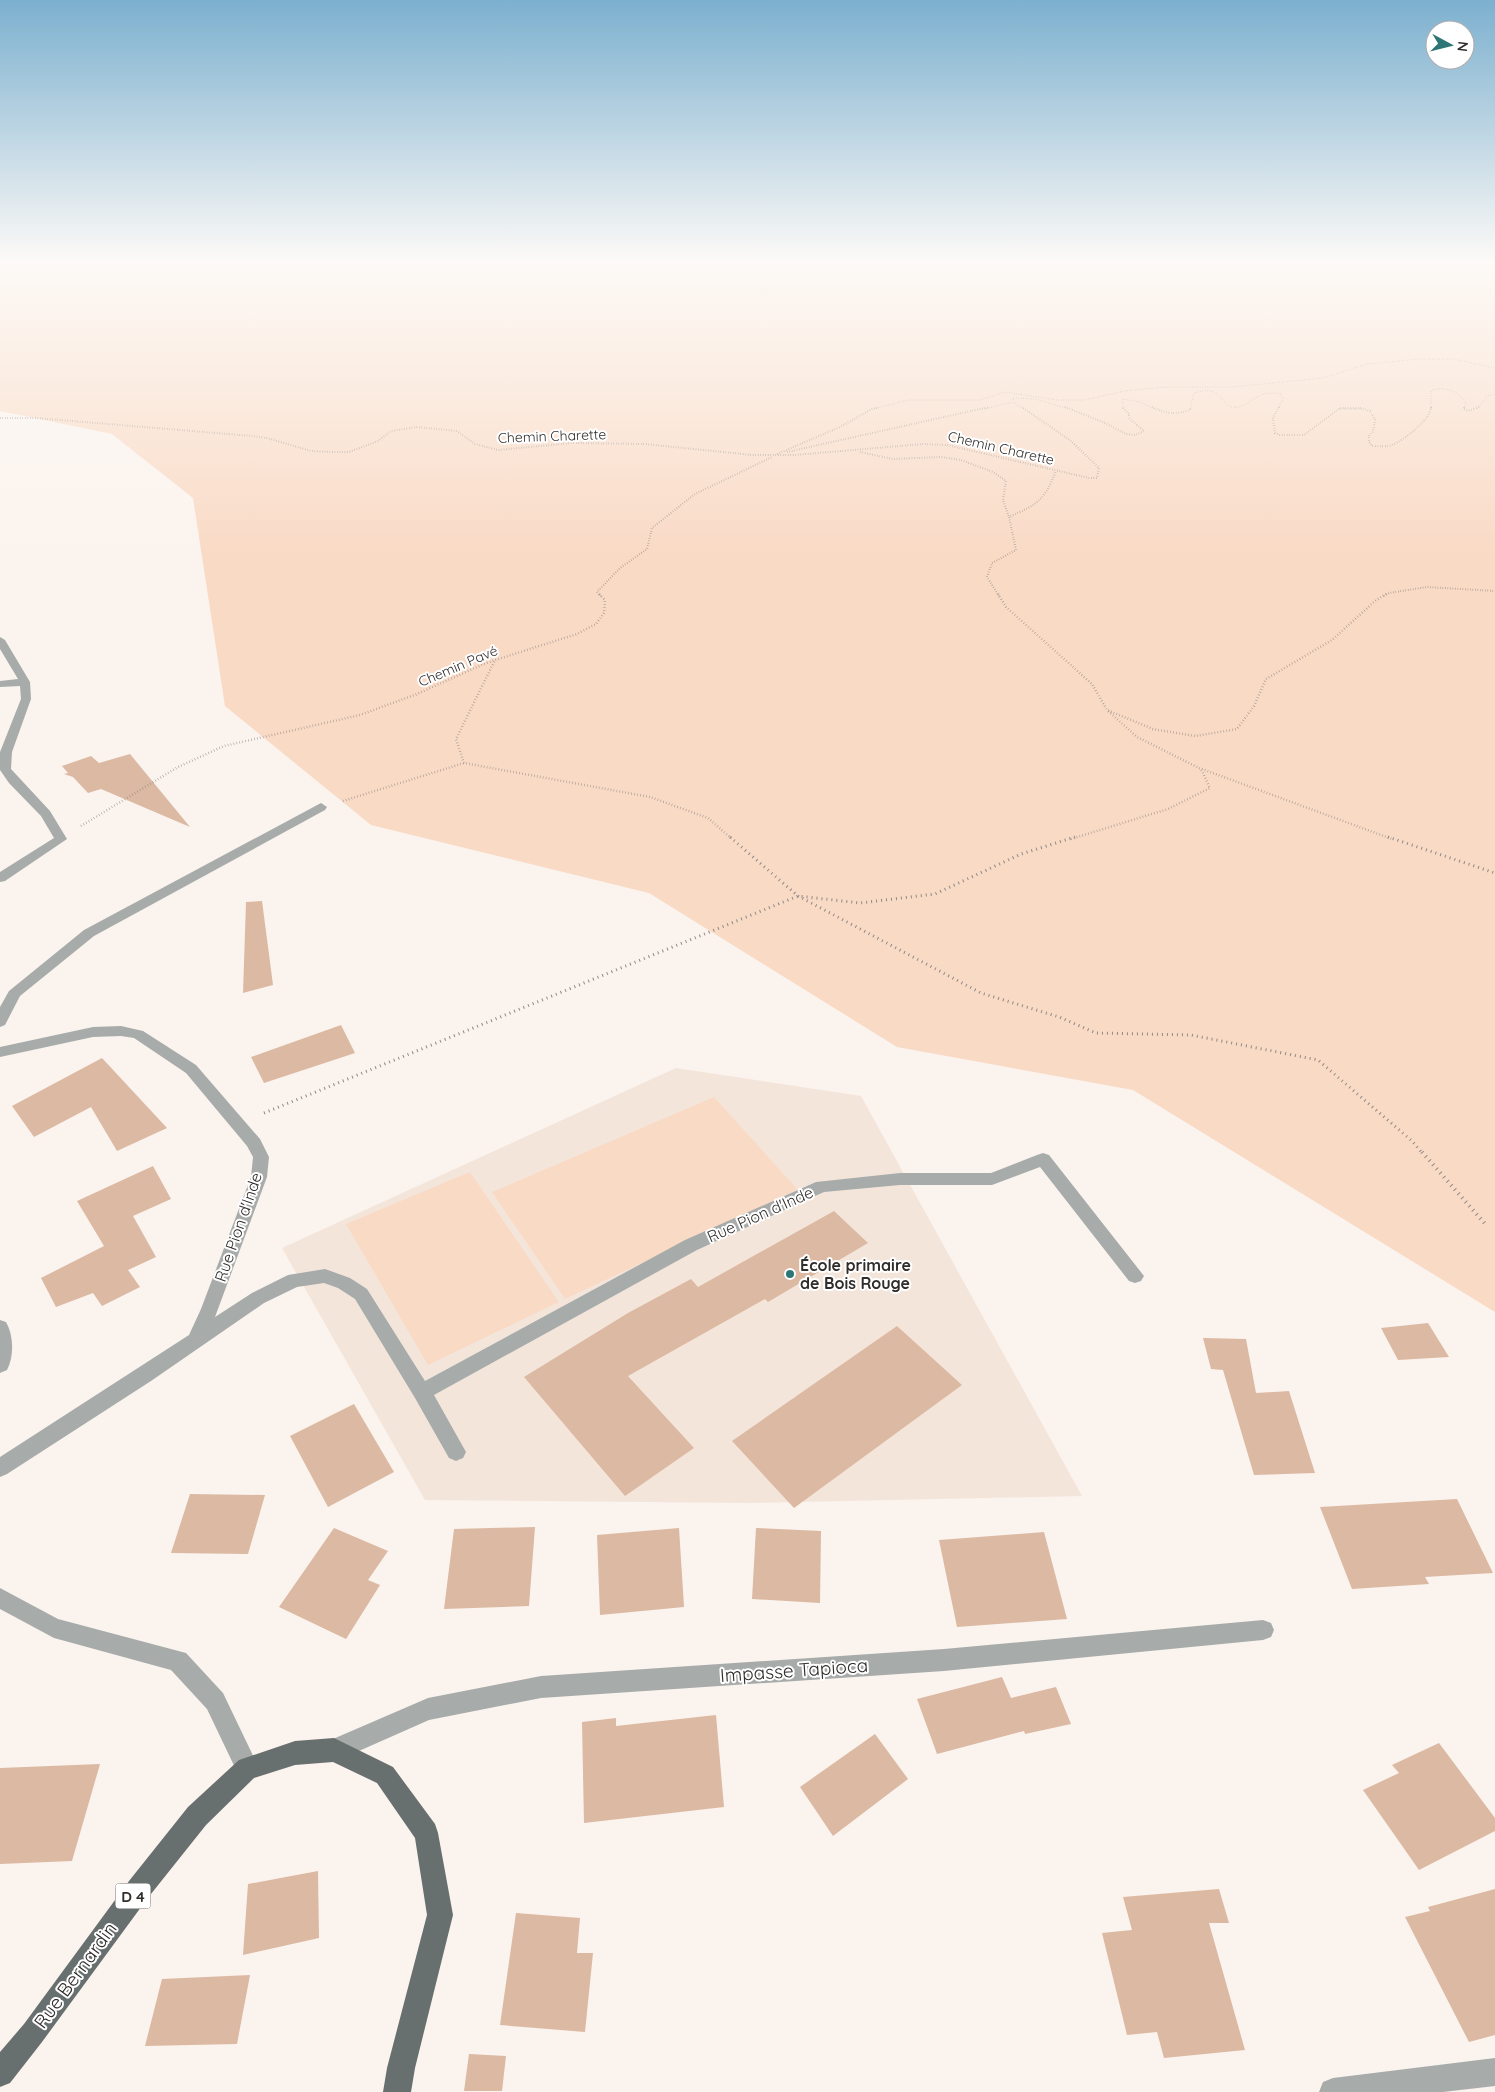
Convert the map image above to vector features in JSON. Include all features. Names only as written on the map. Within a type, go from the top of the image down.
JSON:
[{"type":"main road","name":"Rue Bernardin","points":[[0,2073],[33,2033],[138,1890],[192,1823],[247,1768],[296,1753],[334,1750]]},
{"type":"main road","points":[[334,1750],[385,1775],[426,1833],[440,1915],[401,2068],[397,2092]]},
{"type":"street","points":[[0,640],[25,682],[26,700],[6,752],[5,769],[46,814],[60,839],[0,878]]},
{"type":"street","points":[[0,684],[25,682]]},
{"type":"street","points":[[0,1022],[14,994],[89,933],[321,807]]},
{"type":"street","name":"Rue Pion d'Inde","points":[[0,1052],[93,1032],[121,1031],[138,1034],[191,1069],[254,1143],[260,1157],[259,1177],[210,1309],[196,1339]]},
{"type":"street","name":"Rue Pion d'Inde","points":[[422,1392],[691,1245],[822,1186],[900,1179],[992,1179],[1043,1159],[1135,1276]]},
{"type":"street","points":[[0,1468],[258,1298],[294,1280],[325,1276],[344,1283],[361,1294],[422,1392],[456,1452]]},
{"type":"street","points":[[0,1327],[3,1357],[0,1364]]},
{"type":"street","points":[[0,1598],[54,1628],[178,1661],[214,1701],[247,1768]]},
{"type":"street","name":"Impasse Tapioca","points":[[334,1750],[428,1709],[541,1687],[944,1660],[1263,1630]]},
{"type":"street","points":[[1333,2092],[1495,2072]]},
{"type":"path","points":[[774,456],[838,428],[872,409],[898,402],[921,399],[980,400],[1005,392],[1056,400],[1084,400],[1125,391],[1166,387],[1232,387],[1323,378],[1367,364],[1392,362]]},
{"type":"path","points":[[1465,362],[1495,368]]},
{"type":"path","points":[[774,456],[1013,402],[1013,398],[1017,397],[1041,400],[1126,434],[1134,435],[1140,434],[1144,430],[1129,418],[1130,414],[1124,411],[1121,404],[1122,399],[1140,400],[1157,412],[1176,414],[1190,410],[1194,393],[1198,392],[1214,393],[1221,396],[1224,402],[1234,407],[1247,404],[1262,392],[1281,394],[1283,399],[1273,418],[1273,429],[1280,435],[1295,436],[1310,432],[1323,419],[1340,408],[1361,408],[1370,411],[1374,417],[1373,432],[1369,435],[1369,442],[1372,446],[1378,446],[1400,443],[1428,416],[1431,411],[1431,390],[1438,388],[1456,391],[1466,402],[1464,409],[1468,411],[1479,408],[1486,396],[1495,394]]},
{"type":"path","name":"Chemin Charette","points":[[0,418],[52,419],[252,436],[267,438],[311,451],[349,452],[365,447],[391,431],[403,428],[436,427],[457,432],[475,444],[498,450],[572,443],[644,444],[774,456],[857,451],[923,444],[947,445],[1056,471],[1097,478],[1099,468],[1085,451],[1013,402]]},
{"type":"path","points":[[857,451],[893,458],[941,457],[961,460],[992,472],[1006,481],[1004,500],[1016,550],[992,563],[987,578],[1006,607],[1092,684],[1106,710],[1138,737],[1201,769],[1434,854],[1495,872]]},
{"type":"path","name":"Chemin Pavé","points":[[60,839],[178,767],[224,746],[360,715],[417,694],[453,676],[577,634],[596,624],[604,613],[605,600],[597,592],[608,578],[647,549],[652,528],[695,494],[774,456]]},
{"type":"path","points":[[1009,517],[1030,507],[1047,493],[1056,471]]},
{"type":"path","points":[[1106,710],[1154,729],[1195,736],[1237,729],[1254,706],[1266,679],[1332,640],[1375,601],[1388,593],[1427,587],[1495,592]]},
{"type":"path","points":[[464,764],[456,739],[496,660]]},
{"type":"path","points":[[321,807],[464,764],[650,797],[708,818],[798,896],[981,993],[1059,1017],[1096,1033],[1191,1035],[1318,1060],[1412,1140],[1487,1226]]},
{"type":"path","points":[[238,1123],[798,896],[860,903],[935,894],[1021,854],[1168,809],[1210,788],[1201,769]]},
{"type":"shaded area","points":[[0,362],[1495,362],[1495,1312],[1133,1090],[897,1047],[649,893],[371,825],[225,706],[193,498],[112,434],[0,411]]},
{"type":"shaded area","name":"École primaire de Bois Rouge","points":[[676,1068],[861,1096],[1082,1496],[752,1503],[425,1500],[282,1248]]},
{"type":"shaded area","points":[[714,1097],[798,1190],[565,1299],[492,1192]]},
{"type":"shaded area","points":[[470,1172],[559,1302],[428,1365],[346,1224]]},
{"type":"building","points":[[130,754],[190,827],[101,789],[88,793],[73,777],[64,774],[68,773],[62,766],[91,756],[99,763]]},
{"type":"building","points":[[262,901],[273,985],[243,993],[246,902]]},
{"type":"building","points":[[341,1025],[355,1053],[264,1083],[251,1057]]},
{"type":"building","points":[[102,1058],[167,1128],[117,1151],[91,1107],[34,1137],[12,1106]]},
{"type":"building","points":[[153,1166],[171,1199],[133,1216],[156,1257],[128,1270],[140,1287],[102,1306],[93,1293],[56,1307],[41,1278],[104,1246],[77,1201]]},
{"type":"building","points":[[834,1211],[868,1243],[768,1302],[765,1299],[628,1376],[694,1448],[625,1496],[524,1377],[628,1313],[691,1279],[698,1287]]},
{"type":"building","points":[[1428,1323],[1449,1357],[1398,1360],[1381,1328]]},
{"type":"building","points":[[897,1326],[962,1385],[794,1508],[732,1441]]},
{"type":"building","points":[[1203,1338],[1246,1339],[1256,1393],[1289,1391],[1315,1473],[1254,1475],[1223,1370],[1211,1369]]},
{"type":"building","points":[[354,1404],[394,1472],[328,1507],[290,1436]]},
{"type":"building","points":[[190,1494],[265,1495],[248,1554],[171,1553]]},
{"type":"building","points":[[1457,1499],[1493,1573],[1425,1577],[1429,1584],[1352,1589],[1320,1507]]},
{"type":"building","points":[[535,1527],[529,1606],[444,1609],[454,1529]]},
{"type":"building","points":[[334,1528],[388,1551],[368,1580],[380,1585],[346,1639],[279,1607]]},
{"type":"building","points":[[679,1528],[684,1607],[600,1615],[597,1535]]},
{"type":"building","points":[[756,1528],[821,1531],[820,1603],[752,1599]]},
{"type":"building","points":[[1044,1532],[1067,1619],[957,1627],[939,1540]]},
{"type":"building","points":[[1002,1677],[1011,1698],[1056,1687],[1071,1724],[1025,1734],[1024,1731],[937,1754],[917,1699]]},
{"type":"building","points":[[716,1715],[724,1807],[584,1823],[582,1722],[616,1718],[616,1726]]},
{"type":"building","points":[[875,1734],[908,1779],[833,1836],[800,1787]]},
{"type":"building","points":[[1439,1743],[1495,1818],[1495,1831],[1419,1870],[1363,1790],[1399,1773],[1392,1765]]},
{"type":"building","points":[[100,1764],[72,1861],[0,1864],[0,1768]]},
{"type":"building","points":[[318,1871],[319,1938],[243,1955],[248,1884]]},
{"type":"building","points":[[1219,1889],[1229,1923],[1209,1923],[1245,2050],[1164,2058],[1157,2032],[1127,2035],[1102,1933],[1132,1930],[1123,1897]]},
{"type":"building","points":[[1495,1889],[1495,2035],[1469,2042],[1405,1917],[1430,1911],[1428,1907]]},
{"type":"building","points":[[516,1913],[580,1918],[577,1953],[593,1953],[585,2032],[500,2025]]},
{"type":"building","points":[[250,1975],[237,2044],[145,2046],[162,1979]]},
{"type":"building","points":[[469,2054],[506,2056],[502,2091],[464,2091]]},
{"type":"place","name":"École primaire de Bois Rouge","points":[[790,1274]]}]
